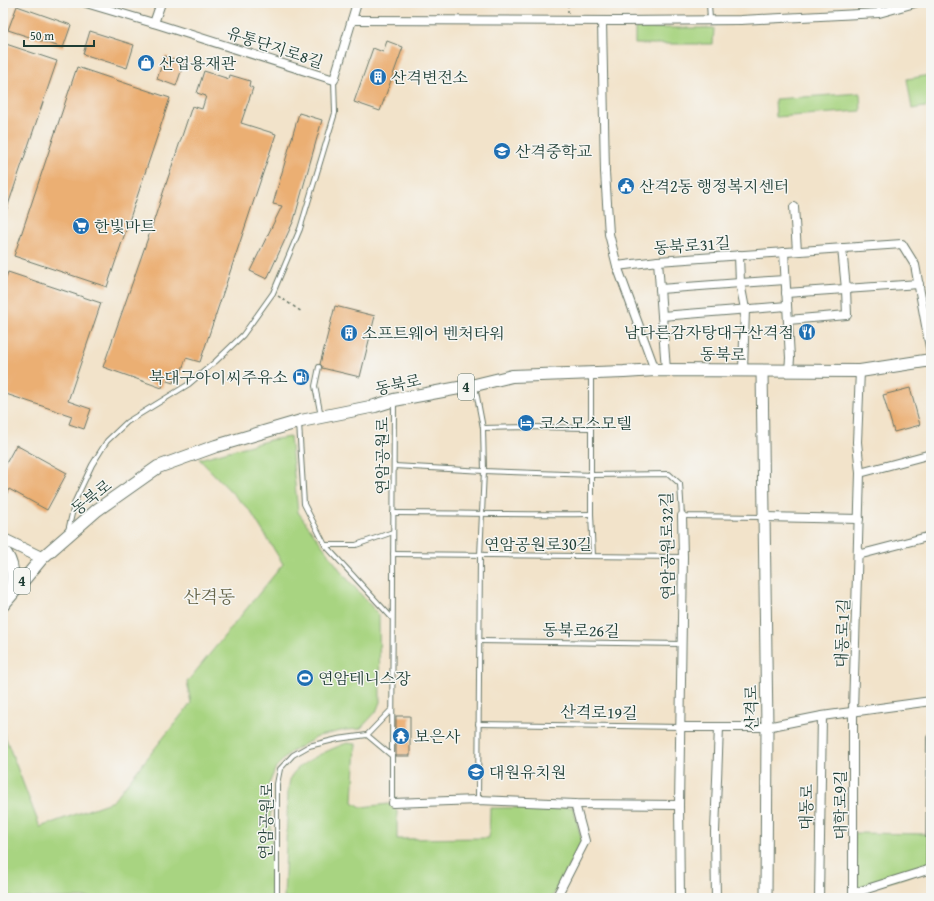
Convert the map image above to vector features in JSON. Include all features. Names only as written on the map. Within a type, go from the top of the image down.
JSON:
[{"type":"main road","name":"동북로","points":[[7,600],[42,558],[66,536],[97,510],[158,467],[216,446],[298,422],[375,406],[394,400],[475,385],[512,376],[661,370],[860,371],[931,360]]},
{"type":"main road","points":[[3,550],[11,564],[13,578],[7,600]]},
{"type":"street","name":"유통단지로8길","points":[[86,3],[334,80],[358,3]]},
{"type":"street","points":[[154,23],[161,3]]},
{"type":"street","points":[[352,20],[602,21],[748,19],[879,13],[915,3]]},
{"type":"street","points":[[602,21],[605,172],[609,234],[617,266],[661,370]]},
{"type":"street","points":[[794,207],[797,251]]},
{"type":"street","name":"동북로31길","points":[[617,266],[658,261],[902,244],[915,265],[931,353]]},
{"type":"street","points":[[788,320],[848,315],[842,248]]},
{"type":"street","points":[[784,252],[790,358],[789,371]]},
{"type":"street","points":[[739,255],[740,283],[745,309],[743,370]]},
{"type":"street","points":[[658,261],[662,316],[661,370]]},
{"type":"street","points":[[660,289],[785,280]]},
{"type":"street","points":[[786,293],[919,284]]},
{"type":"street","points":[[662,316],[787,306]]},
{"type":"street","name":"산격로","points":[[762,371],[768,727],[766,898]]},
{"type":"street","points":[[860,371],[857,442],[860,473],[931,454]]},
{"type":"street","name":"대동로1길","points":[[853,711],[860,473]]},
{"type":"street","name":"연암공원로32길","points":[[680,898],[679,805],[684,557],[682,516]]},
{"type":"street","points":[[764,517],[859,519]]},
{"type":"street","points":[[858,554],[931,536]]},
{"type":"street","points":[[3,539],[42,558]]},
{"type":"street","points":[[768,727],[853,711],[931,701]]},
{"type":"street","name":"대학로9길","points":[[853,711],[853,895]]},
{"type":"street","name":"대동로","points":[[819,898],[822,716]]},
{"type":"street","name":"산격로19길","points":[[681,727],[768,727]]},
{"type":"street","points":[[716,898],[715,832],[719,727]]},
{"type":"street","points":[[853,895],[930,869],[931,738]]},
{"type":"street","points":[[393,803],[478,800],[575,804],[679,805]]},
{"type":"street","points":[[556,898],[585,841],[575,804]]},
{"type":"lane","points":[[709,3],[710,20]]},
{"type":"lane","points":[[879,3],[879,13]]},
{"type":"lane","points":[[66,536],[75,501],[92,465],[107,441],[127,422],[189,384],[216,361],[243,335],[273,293],[300,229],[335,113],[334,80]]},
{"type":"lane","points":[[319,368],[315,386],[321,417]]},
{"type":"lane","points":[[591,373],[590,428],[593,556]]},
{"type":"lane","points":[[475,385],[484,428],[484,471],[480,556],[478,800]]},
{"type":"lane","name":"연암공원로","points":[[393,803],[392,709],[394,400]]},
{"type":"lane","points":[[298,422],[304,504],[325,545],[393,619]]},
{"type":"lane","points":[[484,428],[590,428]]},
{"type":"lane","name":"연암공원로32길","points":[[394,466],[592,475],[669,474],[680,484],[682,516]]},
{"type":"lane","name":"연암공원로","points":[[393,513],[482,513]]},
{"type":"lane","points":[[482,513],[526,515],[591,514]]},
{"type":"lane","points":[[682,516],[764,517]]},
{"type":"lane","points":[[325,545],[356,545],[393,532]]},
{"type":"lane","name":"연암공원로30길","points":[[393,554],[684,557]]},
{"type":"lane","name":"동북로26길","points":[[480,641],[682,644]]},
{"type":"lane","points":[[392,709],[367,735],[392,756]]},
{"type":"lane","name":"산격로19길","points":[[478,724],[681,727]]},
{"type":"lane","name":"연암공원로","points":[[277,898],[277,784],[280,769],[293,755],[309,746],[338,739],[367,735]]},
{"type":"path","points":[[273,293],[302,312]]},
{"type":"green space","points":[[635,28],[714,28],[713,44],[635,44]]},
{"type":"green space","points":[[930,75],[931,106],[912,109],[907,79]]},
{"type":"green space","points":[[860,93],[861,111],[776,117],[775,99]]},
{"type":"green space","points":[[290,437],[298,512],[343,574],[379,615],[380,702],[376,712],[360,729],[345,730],[319,736],[291,752],[276,767],[269,784],[274,898],[3,898],[3,731],[40,827],[113,801],[191,703],[187,682],[283,564],[251,512],[199,459],[270,440]]},
{"type":"green space","points":[[347,743],[356,744],[353,802],[361,807],[389,804],[397,811],[397,839],[489,838],[490,808],[573,807],[582,841],[552,898],[284,898],[288,792],[290,779],[300,766],[325,752]]},
{"type":"green space","points":[[854,833],[930,834],[930,869],[854,893]]},
{"type":"building","points":[[17,6],[71,25],[63,48],[8,30]]},
{"type":"building","points":[[90,31],[134,45],[127,68],[83,54]]},
{"type":"building","name":"산격변전소","points":[[387,41],[403,47],[380,111],[354,102],[373,48],[383,52]]},
{"type":"building","points":[[3,43],[57,61],[4,217],[3,217]]},
{"type":"building","points":[[165,56],[184,63],[176,86],[157,79]]},
{"type":"building","points":[[77,67],[170,98],[107,287],[14,256]]},
{"type":"building","points":[[204,71],[229,79],[230,75],[250,81],[249,86],[253,88],[241,123],[276,134],[200,362],[186,358],[179,379],[175,377],[173,383],[164,380],[162,388],[103,367],[192,106],[202,109],[206,96],[197,93]]},
{"type":"building","points":[[299,113],[322,120],[294,220],[267,279],[250,271],[282,206],[273,204]]},
{"type":"building","points":[[8,272],[101,303],[68,401],[91,409],[84,429],[69,424],[72,416],[3,393],[3,286]]},
{"type":"building","name":"소프트웨어 벤처타워","points":[[335,306],[375,316],[360,377],[322,368],[320,364]]},
{"type":"building","points":[[910,388],[920,425],[894,432],[883,395]]},
{"type":"building","points":[[16,445],[67,473],[47,510],[9,489],[3,500],[3,469]]},
{"type":"building","name":"보은사","points":[[396,716],[410,716],[410,756],[396,756]]},
{"type":"place","name":"산업용재관","points":[[146,63]]},
{"type":"place","name":"산격변전소","points":[[378,77]]},
{"type":"place","name":"산격중학교","points":[[502,151]]},
{"type":"place","name":"산격2동 행정복지센터","points":[[626,186]]},
{"type":"place","name":"한빛마트","points":[[81,226]]},
{"type":"place","name":"남다른감자탕대구산격점","points":[[807,332]]},
{"type":"place","name":"소프트웨어 벤처타워","points":[[349,333]]},
{"type":"place","name":"북대구아이씨주유소","points":[[301,377]]},
{"type":"place","name":"코스모스모텔","points":[[526,423]]},
{"type":"place","name":"연암테니스장","points":[[305,678]]},
{"type":"place","name":"보은사","points":[[401,736]]},
{"type":"place","name":"대원유치원","points":[[476,772]]},
{"type":"district","name":"산격동","points":[[209,597]]}]
